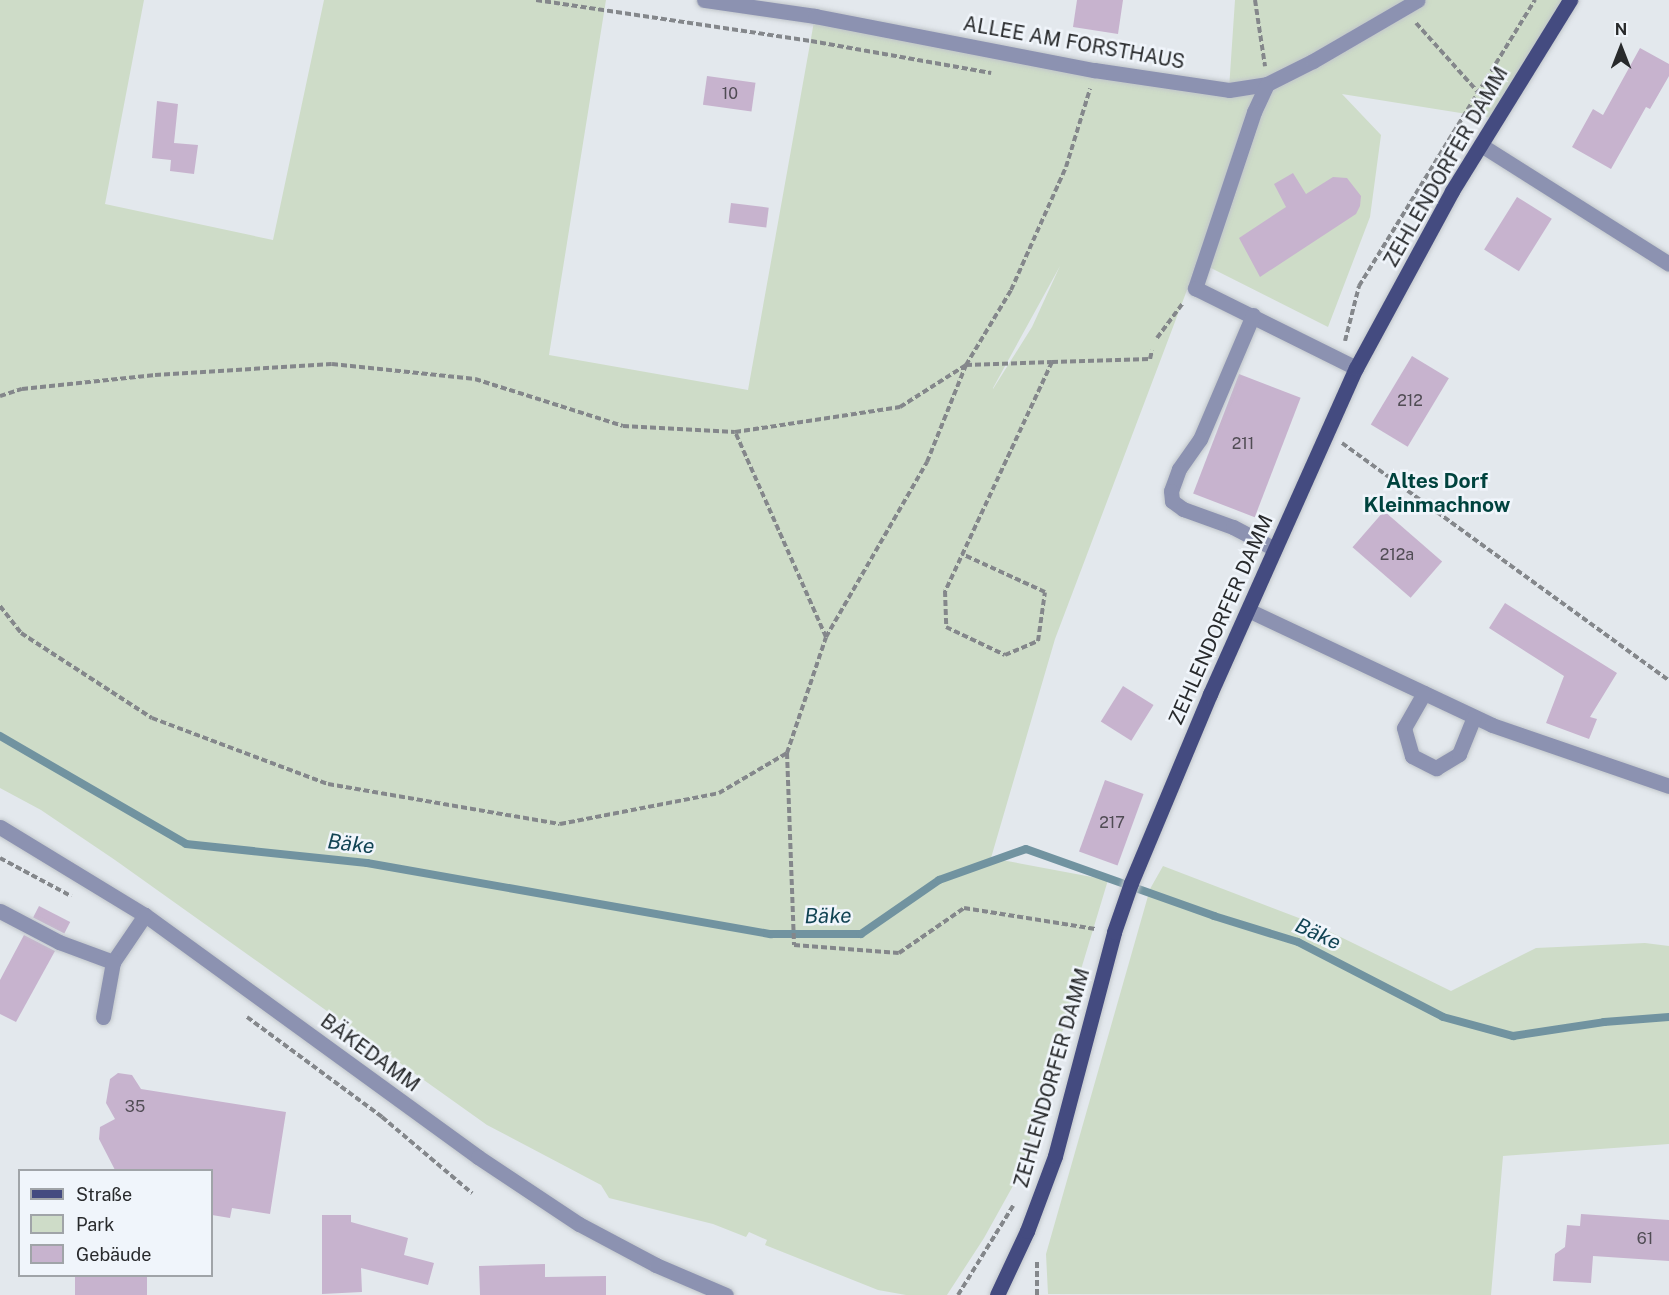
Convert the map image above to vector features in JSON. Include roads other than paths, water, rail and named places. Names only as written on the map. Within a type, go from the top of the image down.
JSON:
[{"type":"main road","name":"ZEHLENDORFER DAMM","points":[[998,1295],[1027,1231],[1055,1156],[1114,932],[1131,883],[1248,610],[1356,368],[1452,191],[1570,0]]},
{"type":"street","name":"ALLEE AM FORSTHAUS","points":[[704,0],[815,16],[1094,70],[1229,90],[1267,84],[1418,0]]},
{"type":"street","points":[[1267,84],[1254,112],[1195,288],[1356,368]]},
{"type":"street","points":[[1481,145],[1669,264]]},
{"type":"street","points":[[1253,315],[1200,439],[1179,469],[1171,491],[1172,501],[1183,509],[1233,527],[1275,549]]},
{"type":"street","points":[[1248,610],[1474,717],[1669,786]]},
{"type":"street","points":[[1424,693],[1404,728],[1412,756],[1436,768],[1459,754],[1474,717]]},
{"type":"street","name":"BÄKEDAMM","points":[[0,827],[145,915],[478,1157],[579,1224],[656,1265],[726,1295]]},
{"type":"street","points":[[0,911],[60,942],[113,962]]},
{"type":"street","points":[[103,1017],[113,962],[145,915]]},
{"type":"waterway","name":"Bäke","points":[[0,736],[186,844],[367,863],[771,934],[861,934],[939,880],[1026,849],[1214,916],[1298,942],[1443,1017],[1513,1036],[1604,1022],[1669,1017]]},
{"type":"district","name":"Altes Dorf Kleinmachnow","points":[[1437,493]]}]
